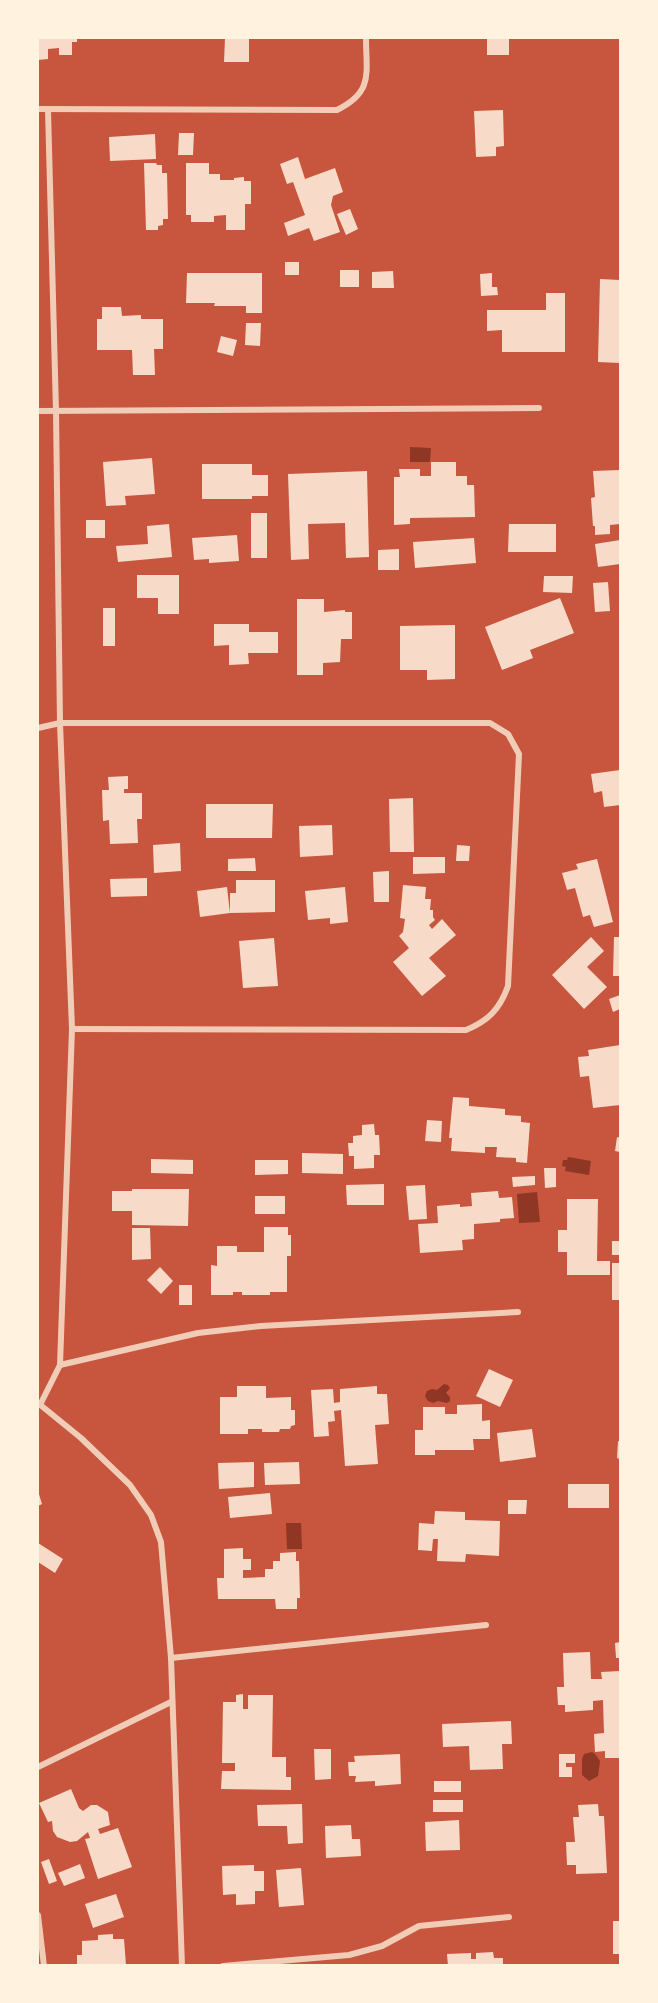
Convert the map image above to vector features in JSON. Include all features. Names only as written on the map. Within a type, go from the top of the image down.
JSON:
[{"type":"street","points":[[38,109],[337,110],[358,97],[364,87],[366,38]]},
{"type":"street","points":[[48,110],[56,411],[60,723],[72,1029],[60,1365],[39,1404],[81,1438],[130,1485],[151,1515],[161,1542],[171,1658],[182,1965]]},
{"type":"street","points":[[38,411],[539,408]]},
{"type":"street","points":[[38,728],[60,723],[490,723],[508,734],[519,754],[508,986],[503,1000],[493,1014],[480,1024],[466,1030],[72,1029]]},
{"type":"street","points":[[60,1365],[198,1333],[261,1326],[518,1312]]},
{"type":"street","points":[[171,1658],[486,1626]]},
{"type":"street","points":[[38,1767],[171,1701]]},
{"type":"street","points":[[38,1915],[44,1965]]},
{"type":"street","points":[[223,1965],[349,1955],[382,1946],[419,1926],[509,1917]]},
{"type":"shaded area","points":[[410,447],[431,448],[430,462],[410,462]]},
{"type":"shaded area","points":[[568,1157],[591,1161],[589,1175],[565,1171],[566,1167],[562,1166],[563,1160],[567,1160]]},
{"type":"shaded area","points":[[537,1192],[540,1222],[519,1223],[517,1194]]},
{"type":"shaded area","points":[[444,1384],[450,1388],[446,1393],[450,1401],[433,1403],[428,1401],[425,1396],[427,1391],[437,1390]]},
{"type":"shaded area","points":[[286,1523],[301,1523],[302,1549],[287,1549]]},
{"type":"shaded area","points":[[592,1752],[600,1761],[598,1776],[589,1781],[582,1775],[582,1759],[584,1754]]},
{"type":"building","points":[[38,38],[77,38],[77,42],[72,42],[72,55],[59,55],[59,48],[48,49],[48,59],[38,60]]},
{"type":"building","points":[[225,38],[249,38],[249,62],[224,62]]},
{"type":"building","points":[[487,38],[509,38],[509,55],[487,55]]},
{"type":"building","points":[[503,110],[504,146],[496,147],[496,156],[476,157],[474,111]]},
{"type":"building","points":[[179,133],[194,133],[193,155],[178,155]]},
{"type":"building","points":[[155,134],[156,159],[110,161],[109,137]]},
{"type":"building","points":[[298,157],[305,179],[335,168],[343,192],[333,196],[331,205],[340,232],[314,241],[309,228],[288,236],[284,223],[305,215],[293,182],[287,184],[280,164]]},
{"type":"building","points":[[144,163],[162,165],[162,173],[167,173],[168,219],[163,219],[163,225],[158,226],[158,230],[146,230]]},
{"type":"building","points":[[186,163],[209,163],[209,174],[220,174],[220,180],[244,177],[244,181],[251,181],[251,204],[245,204],[245,230],[226,230],[226,215],[214,216],[214,222],[191,222],[191,215],[186,215]]},
{"type":"building","points":[[350,209],[358,229],[346,235],[337,214]]},
{"type":"building","points":[[285,262],[299,262],[299,275],[285,275]]},
{"type":"building","points":[[340,270],[359,270],[359,287],[340,287]]},
{"type":"building","points":[[393,271],[394,288],[372,288],[372,272]]},
{"type":"building","points":[[187,273],[262,273],[262,313],[246,313],[246,306],[186,303]]},
{"type":"building","points":[[492,273],[492,287],[497,287],[498,295],[481,296],[480,274]]},
{"type":"building","points":[[600,279],[620,280],[620,363],[598,362]]},
{"type":"building","points":[[546,293],[565,293],[565,352],[502,352],[502,330],[487,331],[487,310],[546,310]]},
{"type":"building","points":[[102,307],[121,307],[122,316],[141,315],[141,319],[163,319],[163,349],[154,349],[155,375],[133,375],[132,350],[97,350],[97,319],[102,319]]},
{"type":"building","points":[[246,323],[261,323],[260,346],[245,345]]},
{"type":"building","points":[[221,336],[237,340],[233,356],[217,352]]},
{"type":"building","points":[[152,458],[155,494],[125,496],[126,505],[106,506],[103,462]]},
{"type":"building","points":[[431,462],[456,462],[456,476],[467,476],[467,485],[474,485],[475,517],[410,518],[410,524],[394,525],[394,477],[400,477],[399,469],[420,469],[420,476],[431,476]]},
{"type":"building","points":[[202,464],[252,464],[252,475],[268,475],[268,496],[252,496],[252,499],[202,499]]},
{"type":"building","points":[[620,470],[620,524],[610,525],[610,534],[595,535],[591,498],[595,497],[593,471]]},
{"type":"building","points":[[367,471],[369,557],[346,558],[345,523],[308,524],[309,559],[291,560],[288,474]]},
{"type":"building","points":[[251,513],[267,513],[267,558],[251,558]]},
{"type":"building","points":[[86,520],[105,520],[105,538],[86,538]]},
{"type":"building","points":[[169,524],[172,557],[118,562],[116,546],[148,544],[147,526]]},
{"type":"building","points":[[509,524],[556,524],[556,552],[508,552]]},
{"type":"building","points":[[237,535],[239,561],[209,563],[209,559],[194,560],[192,538]]},
{"type":"building","points":[[474,538],[476,563],[415,568],[413,542]]},
{"type":"building","points":[[620,540],[620,564],[598,567],[595,544]]},
{"type":"building","points":[[399,549],[399,570],[378,570],[378,550]]},
{"type":"building","points":[[137,575],[179,575],[179,614],[158,614],[158,598],[137,598]]},
{"type":"building","points":[[544,576],[573,576],[572,593],[543,592]]},
{"type":"building","points":[[608,582],[610,611],[595,612],[593,583]]},
{"type":"building","points":[[560,598],[574,633],[530,650],[533,658],[502,670],[485,627]]},
{"type":"building","points":[[297,599],[324,599],[324,612],[345,610],[345,612],[352,612],[352,639],[341,639],[340,662],[323,663],[323,675],[297,675]]},
{"type":"building","points":[[103,608],[115,608],[115,646],[103,646]]},
{"type":"building","points":[[214,624],[249,624],[249,632],[278,632],[278,653],[248,653],[249,664],[229,665],[229,645],[214,646]]},
{"type":"building","points":[[455,625],[455,679],[427,680],[427,670],[400,670],[400,626]]},
{"type":"building","points":[[620,770],[620,805],[604,807],[602,791],[594,793],[591,774]]},
{"type":"building","points":[[128,776],[128,789],[124,789],[124,793],[142,793],[142,819],[137,819],[138,843],[110,844],[109,820],[103,821],[102,790],[109,790],[108,777]]},
{"type":"building","points":[[413,798],[414,852],[390,852],[389,799]]},
{"type":"building","points":[[206,804],[273,804],[272,838],[206,838]]},
{"type":"building","points":[[332,825],[333,855],[300,857],[299,826]]},
{"type":"building","points":[[180,843],[181,871],[154,873],[153,845]]},
{"type":"building","points":[[457,845],[470,846],[469,861],[456,861]]},
{"type":"building","points":[[413,857],[445,857],[445,873],[413,874]]},
{"type":"building","points":[[255,858],[256,871],[228,871],[228,859]]},
{"type":"building","points":[[597,859],[613,922],[594,927],[590,915],[583,917],[575,888],[567,890],[562,873],[578,869],[576,864]]},
{"type":"building","points":[[389,871],[389,902],[374,902],[373,872]]},
{"type":"building","points":[[147,878],[147,896],[111,897],[110,879]]},
{"type":"building","points":[[236,880],[275,880],[275,912],[230,913],[230,893],[236,893]]},
{"type":"building","points":[[403,885],[426,887],[425,899],[431,899],[430,910],[433,910],[435,920],[429,925],[432,929],[442,919],[456,935],[429,958],[446,976],[422,996],[393,962],[409,948],[399,936],[403,932],[405,919],[400,918]]},
{"type":"building","points":[[227,887],[230,913],[200,917],[197,891]]},
{"type":"building","points":[[345,887],[348,922],[330,924],[330,918],[308,920],[305,891]]},
{"type":"building","points":[[591,937],[604,951],[587,967],[607,987],[584,1009],[552,975]]},
{"type":"building","points":[[614,937],[620,937],[620,976],[613,976]]},
{"type":"building","points":[[274,938],[278,986],[243,988],[239,941]]},
{"type":"building","points":[[620,995],[620,1009],[613,1012],[609,999]]},
{"type":"building","points":[[620,1045],[620,1105],[593,1108],[589,1076],[580,1077],[578,1057],[589,1056],[588,1050]]},
{"type":"building","points":[[453,1097],[469,1098],[469,1106],[505,1109],[505,1115],[521,1116],[521,1122],[530,1123],[527,1163],[516,1162],[516,1158],[496,1157],[497,1147],[485,1147],[485,1153],[451,1151],[452,1138],[449,1138]]},
{"type":"building","points":[[427,1120],[442,1121],[441,1142],[425,1141]]},
{"type":"building","points":[[374,1124],[375,1135],[379,1135],[380,1155],[374,1155],[374,1168],[354,1169],[354,1156],[349,1156],[348,1143],[353,1143],[353,1136],[362,1135],[362,1125]]},
{"type":"building","points":[[617,1137],[620,1138],[620,1152],[615,1151]]},
{"type":"building","points":[[302,1153],[343,1154],[343,1174],[302,1173]]},
{"type":"building","points":[[151,1159],[193,1160],[193,1174],[151,1173]]},
{"type":"building","points":[[255,1160],[288,1160],[288,1174],[255,1175]]},
{"type":"building","points":[[544,1168],[556,1168],[556,1187],[545,1188]]},
{"type":"building","points":[[535,1176],[535,1185],[513,1187],[512,1177]]},
{"type":"building","points":[[384,1184],[384,1205],[347,1205],[346,1185]]},
{"type":"building","points":[[425,1185],[427,1219],[409,1220],[406,1186]]},
{"type":"building","points":[[132,1189],[189,1189],[188,1226],[132,1225],[132,1211],[112,1211],[112,1191],[132,1191]]},
{"type":"building","points":[[498,1191],[499,1198],[512,1197],[514,1218],[500,1219],[500,1222],[474,1224],[474,1239],[462,1240],[463,1250],[420,1253],[418,1224],[438,1223],[437,1206],[460,1204],[460,1207],[472,1206],[471,1193]]},
{"type":"building","points":[[255,1196],[285,1196],[285,1214],[255,1214]]},
{"type":"building","points":[[567,1199],[598,1199],[597,1261],[610,1261],[610,1275],[567,1275],[567,1252],[558,1252],[558,1230],[567,1230]]},
{"type":"building","points":[[264,1227],[288,1227],[288,1235],[291,1235],[291,1256],[287,1256],[287,1292],[270,1292],[270,1295],[242,1295],[242,1292],[233,1292],[233,1295],[211,1295],[211,1265],[217,1266],[217,1246],[237,1246],[237,1252],[264,1252]]},
{"type":"building","points":[[132,1228],[150,1228],[151,1259],[132,1260]]},
{"type":"building","points":[[612,1241],[620,1241],[620,1255],[612,1255]]},
{"type":"building","points":[[612,1263],[620,1263],[620,1300],[612,1300]]},
{"type":"building","points":[[160,1267],[173,1281],[161,1294],[147,1280]]},
{"type":"building","points":[[179,1285],[192,1285],[192,1305],[179,1305]]},
{"type":"building","points":[[489,1369],[513,1380],[500,1407],[476,1396]]},
{"type":"building","points":[[237,1386],[266,1386],[266,1398],[291,1397],[291,1410],[295,1410],[295,1425],[290,1429],[280,1429],[279,1432],[248,1429],[248,1434],[220,1434],[220,1397],[237,1397]]},
{"type":"building","points":[[377,1386],[377,1394],[387,1394],[389,1424],[375,1425],[378,1464],[345,1466],[341,1410],[334,1411],[335,1421],[328,1422],[329,1436],[314,1437],[311,1390],[333,1389],[334,1403],[340,1402],[340,1389]]},
{"type":"building","points":[[482,1404],[482,1421],[490,1420],[490,1439],[473,1439],[474,1450],[435,1450],[435,1455],[415,1455],[415,1430],[423,1430],[423,1407],[445,1407],[445,1414],[457,1414],[457,1405]]},
{"type":"building","points":[[532,1429],[536,1457],[500,1462],[497,1433]]},
{"type":"building","points":[[618,1441],[620,1442],[620,1459],[617,1458]]},
{"type":"building","points":[[254,1462],[254,1487],[219,1489],[218,1463]]},
{"type":"building","points":[[299,1462],[300,1484],[265,1485],[264,1463]]},
{"type":"building","points":[[568,1484],[609,1484],[609,1508],[568,1508]]},
{"type":"building","points":[[38,1491],[42,1504],[38,1506]]},
{"type":"building","points":[[270,1493],[272,1514],[230,1518],[228,1497]]},
{"type":"building","points":[[508,1500],[527,1500],[526,1514],[508,1514]]},
{"type":"building","points":[[435,1511],[465,1512],[465,1520],[500,1521],[499,1556],[466,1554],[465,1562],[437,1561],[438,1539],[433,1539],[432,1551],[418,1550],[419,1523],[434,1524]]},
{"type":"building","points":[[38,1543],[63,1559],[55,1573],[38,1562]]},
{"type":"building","points":[[243,1548],[243,1559],[251,1559],[251,1570],[243,1570],[243,1578],[265,1577],[265,1569],[273,1569],[273,1561],[280,1561],[280,1553],[296,1552],[296,1561],[299,1561],[300,1598],[297,1598],[297,1609],[276,1609],[275,1599],[218,1599],[217,1578],[224,1578],[224,1549]]},
{"type":"building","points":[[620,1642],[620,1658],[616,1658],[615,1643]]},
{"type":"building","points":[[590,1652],[591,1679],[602,1679],[601,1672],[620,1671],[620,1758],[605,1758],[605,1751],[595,1752],[594,1734],[604,1733],[603,1700],[593,1701],[593,1710],[565,1712],[565,1705],[558,1705],[557,1687],[564,1687],[563,1653]]},
{"type":"building","points":[[243,1694],[243,1709],[248,1709],[248,1695],[273,1695],[272,1757],[286,1757],[286,1777],[291,1777],[291,1790],[221,1789],[222,1771],[235,1771],[235,1763],[222,1763],[223,1702],[236,1702],[236,1695]]},
{"type":"building","points":[[511,1721],[512,1744],[502,1744],[503,1769],[470,1770],[469,1746],[443,1747],[442,1724]]},
{"type":"building","points":[[314,1749],[331,1749],[331,1779],[315,1780]]},
{"type":"building","points":[[400,1754],[401,1784],[375,1786],[375,1781],[355,1782],[356,1776],[349,1776],[348,1762],[355,1762],[354,1756]]},
{"type":"building","points":[[559,1754],[575,1754],[575,1763],[566,1763],[566,1767],[572,1767],[572,1777],[559,1777]]},
{"type":"building","points":[[434,1781],[461,1781],[461,1792],[434,1792]]},
{"type":"building","points":[[71,1789],[79,1808],[83,1811],[91,1805],[97,1805],[108,1812],[110,1825],[98,1829],[100,1834],[118,1828],[132,1867],[98,1879],[85,1839],[90,1838],[88,1832],[77,1841],[70,1842],[57,1837],[53,1831],[52,1821],[48,1822],[39,1803]]},
{"type":"building","points":[[433,1800],[463,1800],[463,1812],[433,1812]]},
{"type":"building","points":[[302,1804],[303,1843],[288,1844],[287,1826],[258,1826],[257,1805]]},
{"type":"building","points":[[598,1804],[599,1816],[604,1816],[607,1873],[576,1874],[576,1865],[567,1865],[566,1842],[575,1842],[573,1817],[579,1817],[578,1805]]},
{"type":"building","points":[[459,1820],[460,1850],[426,1851],[425,1822]]},
{"type":"building","points":[[351,1825],[352,1839],[360,1839],[361,1856],[326,1858],[325,1826]]},
{"type":"building","points":[[49,1859],[57,1881],[49,1884],[41,1862]]},
{"type":"building","points":[[80,1864],[85,1878],[64,1886],[58,1873]]},
{"type":"building","points":[[254,1865],[254,1871],[264,1871],[264,1891],[255,1891],[255,1904],[236,1905],[236,1894],[223,1895],[222,1866]]},
{"type":"building","points":[[301,1868],[304,1905],[279,1907],[276,1870]]},
{"type":"building","points":[[116,1894],[124,1917],[93,1928],[85,1904]]},
{"type":"building","points":[[613,1921],[620,1921],[620,1954],[613,1954]]},
{"type":"building","points":[[113,1934],[113,1939],[124,1939],[126,1965],[77,1966],[77,1955],[82,1955],[82,1941],[98,1940],[98,1935]]},
{"type":"building","points":[[493,1952],[494,1958],[503,1958],[503,1966],[448,1966],[447,1954],[471,1953],[471,1959],[476,1959],[476,1953]]}]
